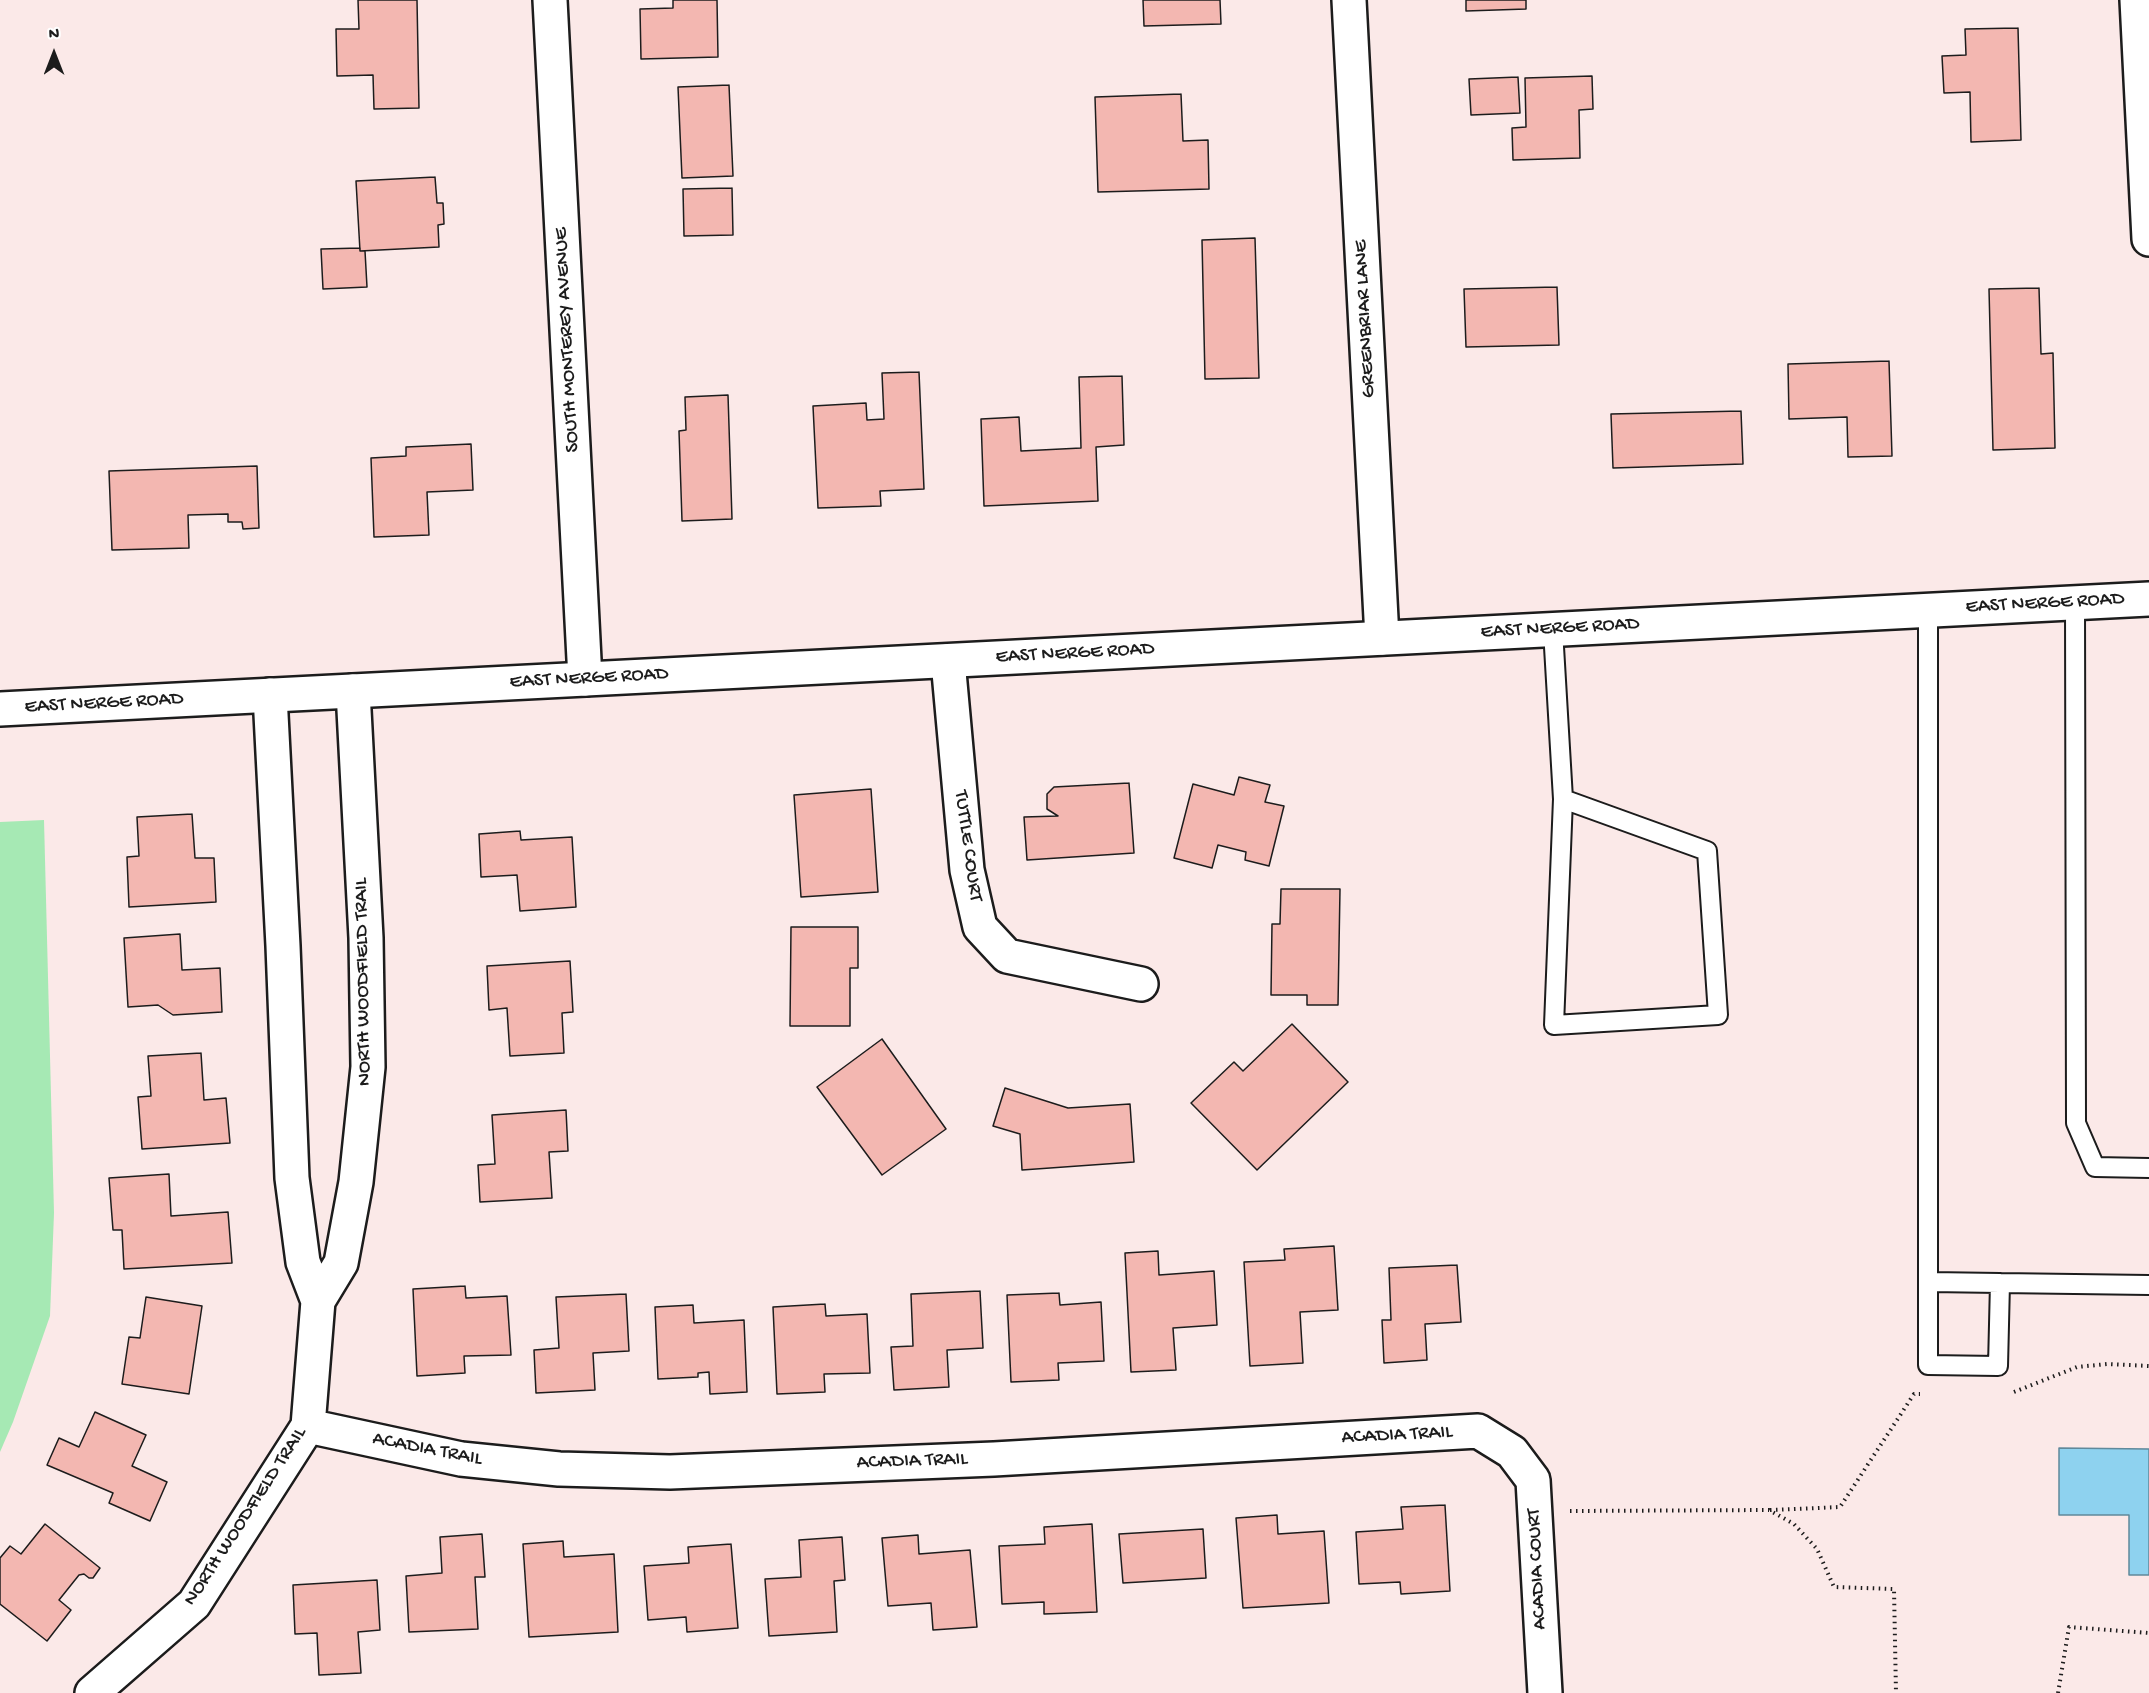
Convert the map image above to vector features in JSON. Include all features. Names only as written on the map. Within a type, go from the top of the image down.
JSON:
[{"type":"street","name":"SOUTH MONTEREY AVENUE","points":[[550,0],[585,679]]},
{"type":"street","name":"GREENBRIAR LANE","points":[[1349,0],[1383,638]]},
{"type":"street","points":[[2138,0],[2149,239]]},
{"type":"street","name":"EAST NERGE ROAD","points":[[0,709],[2149,599]]},
{"type":"street","name":"TUTTLE COURT","points":[[948,661],[967,870],[980,927],[1007,956],[1141,984]]},
{"type":"street","name":"NORTH WOODFIELD TRAIL","points":[[318,1301],[341,1263],[356,1182],[368,1067],[366,938],[353,691]]},
{"type":"street","name":"NORTH WOODFIELD TRAIL","points":[[92,1693],[194,1604],[308,1426],[318,1301],[303,1262],[292,1178],[270,695]]},
{"type":"street","name":"ACADIA TRAIL","points":[[308,1426],[462,1459],[559,1469],[670,1472],[994,1459],[1478,1431],[1512,1452]]},
{"type":"street","name":"ACADIA COURT","points":[[1512,1452],[1533,1480],[1545,1693]]},
{"type":"lane","points":[[2075,603],[2076,1123],[2095,1167],[2149,1168]]},
{"type":"lane","points":[[1928,610],[1930,1282],[1928,1365],[1998,1366],[2000,1283]]},
{"type":"lane","points":[[1553,630],[1563,800],[1554,1025],[1718,1015],[1707,851],[1563,800]]},
{"type":"lane","points":[[1930,1282],[2149,1285]]},
{"type":"path","points":[[2010,1393],[2077,1367],[2107,1364],[2149,1366]]},
{"type":"path","points":[[1535,1511],[1769,1510],[1840,1507],[1914,1394],[1925,1394]]},
{"type":"path","points":[[1769,1510],[1794,1524],[1817,1549],[1834,1587],[1894,1589],[1896,1693]]},
{"type":"path","points":[[2058,1693],[2068,1627],[2149,1633]]},
{"type":"green space","points":[[44,820],[54,1213],[50,1316],[13,1422],[0,1452],[0,822]]},
{"type":"water","points":[[2059,1448],[2149,1449],[2149,1575],[2129,1575],[2129,1515],[2059,1515]]},
{"type":"building","points":[[358,0],[417,0],[419,108],[374,109],[373,75],[337,76],[336,29],[359,29]]},
{"type":"building","points":[[673,0],[717,0],[718,57],[641,59],[640,9],[673,8]]},
{"type":"building","points":[[1143,0],[1220,0],[1221,24],[1144,26]]},
{"type":"building","points":[[1466,0],[1526,0],[1526,9],[1466,11]]},
{"type":"building","points":[[2018,28],[2021,140],[1971,142],[1970,92],[1944,93],[1942,56],[1966,55],[1965,29]]},
{"type":"building","points":[[1592,76],[1593,109],[1579,110],[1580,158],[1513,160],[1512,128],[1526,127],[1525,78]]},
{"type":"building","points":[[1518,77],[1520,113],[1471,115],[1469,79]]},
{"type":"building","points":[[729,85],[733,176],[682,178],[678,87]]},
{"type":"building","points":[[1181,94],[1183,141],[1208,140],[1209,189],[1098,192],[1095,97]]},
{"type":"building","points":[[435,177],[437,203],[443,203],[444,224],[438,225],[439,247],[360,251],[356,181]]},
{"type":"building","points":[[732,188],[733,235],[684,236],[683,189]]},
{"type":"building","points":[[1255,238],[1259,378],[1205,379],[1202,240]]},
{"type":"building","points":[[360,248],[360,251],[365,251],[367,287],[323,289],[321,249]]},
{"type":"building","points":[[1557,287],[1559,345],[1466,347],[1464,289]]},
{"type":"building","points":[[2039,288],[2041,354],[2053,353],[2055,448],[1993,450],[1989,289]]},
{"type":"building","points":[[1889,361],[1892,456],[1848,457],[1847,417],[1789,419],[1788,364]]},
{"type":"building","points":[[919,372],[924,489],[880,491],[881,506],[818,508],[813,406],[866,403],[867,420],[884,419],[882,373]]},
{"type":"building","points":[[1122,376],[1124,445],[1096,447],[1098,501],[984,506],[981,419],[1019,417],[1021,451],[1081,448],[1079,377]]},
{"type":"building","points":[[728,395],[732,519],[682,521],[679,431],[686,430],[685,397]]},
{"type":"building","points":[[1741,411],[1743,464],[1613,468],[1611,414]]},
{"type":"building","points":[[471,444],[473,490],[427,492],[429,535],[374,537],[371,458],[406,456],[406,447]]},
{"type":"building","points":[[257,466],[259,528],[243,529],[242,522],[228,522],[228,514],[188,515],[189,548],[112,550],[109,471]]},
{"type":"building","points":[[1239,777],[1270,785],[1265,802],[1284,806],[1269,866],[1245,860],[1246,852],[1218,845],[1212,868],[1174,858],[1193,784],[1234,795]]},
{"type":"building","points":[[1129,783],[1134,853],[1027,860],[1024,817],[1058,816],[1047,809],[1047,794],[1054,787]]},
{"type":"building","points":[[871,789],[878,892],[801,897],[794,795]]},
{"type":"building","points":[[192,814],[195,858],[214,858],[216,902],[129,907],[127,857],[139,856],[137,817]]},
{"type":"building","points":[[520,831],[521,840],[572,837],[576,907],[520,911],[517,875],[481,877],[479,834]]},
{"type":"building","points":[[1281,889],[1340,889],[1338,1005],[1307,1005],[1307,995],[1271,995],[1272,924],[1280,924]]},
{"type":"building","points":[[791,927],[858,927],[858,968],[850,968],[850,1026],[790,1026]]},
{"type":"building","points":[[180,934],[182,970],[220,968],[222,1012],[173,1015],[158,1005],[128,1007],[124,938]]},
{"type":"building","points":[[570,961],[573,1012],[562,1013],[564,1053],[510,1056],[507,1008],[489,1010],[487,966]]},
{"type":"building","points":[[1292,1024],[1348,1082],[1257,1170],[1191,1103],[1234,1062],[1243,1071]]},
{"type":"building","points":[[882,1039],[946,1129],[882,1175],[817,1087]]},
{"type":"building","points":[[201,1053],[204,1100],[226,1098],[230,1143],[142,1149],[138,1097],[151,1096],[148,1056]]},
{"type":"building","points":[[1005,1088],[1068,1108],[1130,1104],[1134,1162],[1022,1170],[1020,1134],[993,1126]]},
{"type":"building","points":[[566,1110],[568,1151],[549,1152],[552,1198],[480,1202],[478,1165],[495,1164],[492,1115]]},
{"type":"building","points":[[169,1174],[171,1216],[228,1212],[232,1263],[124,1269],[122,1230],[113,1230],[109,1178]]},
{"type":"building","points":[[1334,1246],[1338,1310],[1300,1312],[1303,1363],[1250,1366],[1244,1262],[1285,1260],[1284,1249]]},
{"type":"building","points":[[1158,1251],[1159,1275],[1214,1271],[1217,1325],[1173,1328],[1176,1370],[1131,1372],[1125,1253]]},
{"type":"building","points":[[1457,1265],[1461,1322],[1425,1324],[1427,1360],[1384,1363],[1382,1320],[1391,1320],[1389,1268]]},
{"type":"building","points":[[465,1286],[466,1298],[507,1296],[511,1355],[464,1356],[465,1373],[417,1376],[413,1289]]},
{"type":"building","points":[[980,1291],[983,1348],[947,1350],[949,1387],[894,1390],[891,1347],[913,1346],[911,1294]]},
{"type":"building","points":[[1059,1293],[1060,1305],[1101,1302],[1104,1361],[1058,1363],[1059,1380],[1011,1382],[1007,1295]]},
{"type":"building","points":[[626,1294],[629,1351],[593,1353],[595,1390],[536,1393],[534,1350],[559,1348],[556,1297]]},
{"type":"building","points":[[146,1297],[202,1306],[189,1394],[122,1384],[129,1337],[140,1338]]},
{"type":"building","points":[[825,1304],[826,1316],[867,1314],[870,1373],[824,1374],[825,1392],[777,1394],[773,1307]]},
{"type":"building","points":[[693,1305],[694,1323],[744,1320],[747,1392],[710,1394],[709,1372],[698,1373],[698,1377],[658,1379],[655,1307]]},
{"type":"building","points":[[95,1412],[146,1435],[132,1466],[167,1482],[150,1521],[109,1503],[113,1493],[47,1465],[59,1438],[79,1447]]},
{"type":"building","points":[[1445,1505],[1450,1591],[1401,1594],[1400,1582],[1359,1584],[1356,1532],[1403,1529],[1401,1507]]},
{"type":"building","points":[[1277,1515],[1278,1534],[1324,1531],[1329,1603],[1243,1608],[1236,1518]]},
{"type":"building","points":[[45,1524],[100,1568],[93,1578],[84,1574],[79,1575],[59,1600],[71,1610],[47,1641],[0,1604],[0,1558],[10,1546],[21,1554]]},
{"type":"building","points":[[1092,1524],[1097,1612],[1044,1614],[1044,1602],[1002,1604],[999,1546],[1045,1544],[1044,1527]]},
{"type":"building","points":[[1203,1529],[1206,1578],[1123,1583],[1119,1534]]},
{"type":"building","points":[[482,1534],[485,1577],[475,1577],[478,1629],[409,1632],[406,1576],[442,1573],[440,1537]]},
{"type":"building","points":[[918,1535],[919,1554],[970,1550],[977,1627],[933,1630],[931,1603],[888,1606],[882,1538]]},
{"type":"building","points":[[842,1537],[845,1580],[834,1581],[837,1632],[769,1636],[765,1579],[801,1577],[799,1540]]},
{"type":"building","points":[[563,1541],[564,1557],[614,1554],[618,1632],[529,1637],[523,1544]]},
{"type":"building","points":[[731,1544],[738,1628],[687,1632],[686,1617],[648,1620],[644,1566],[689,1563],[688,1547]]},
{"type":"building","points":[[377,1580],[380,1630],[358,1632],[361,1673],[319,1675],[317,1633],[295,1634],[293,1585]]}]
